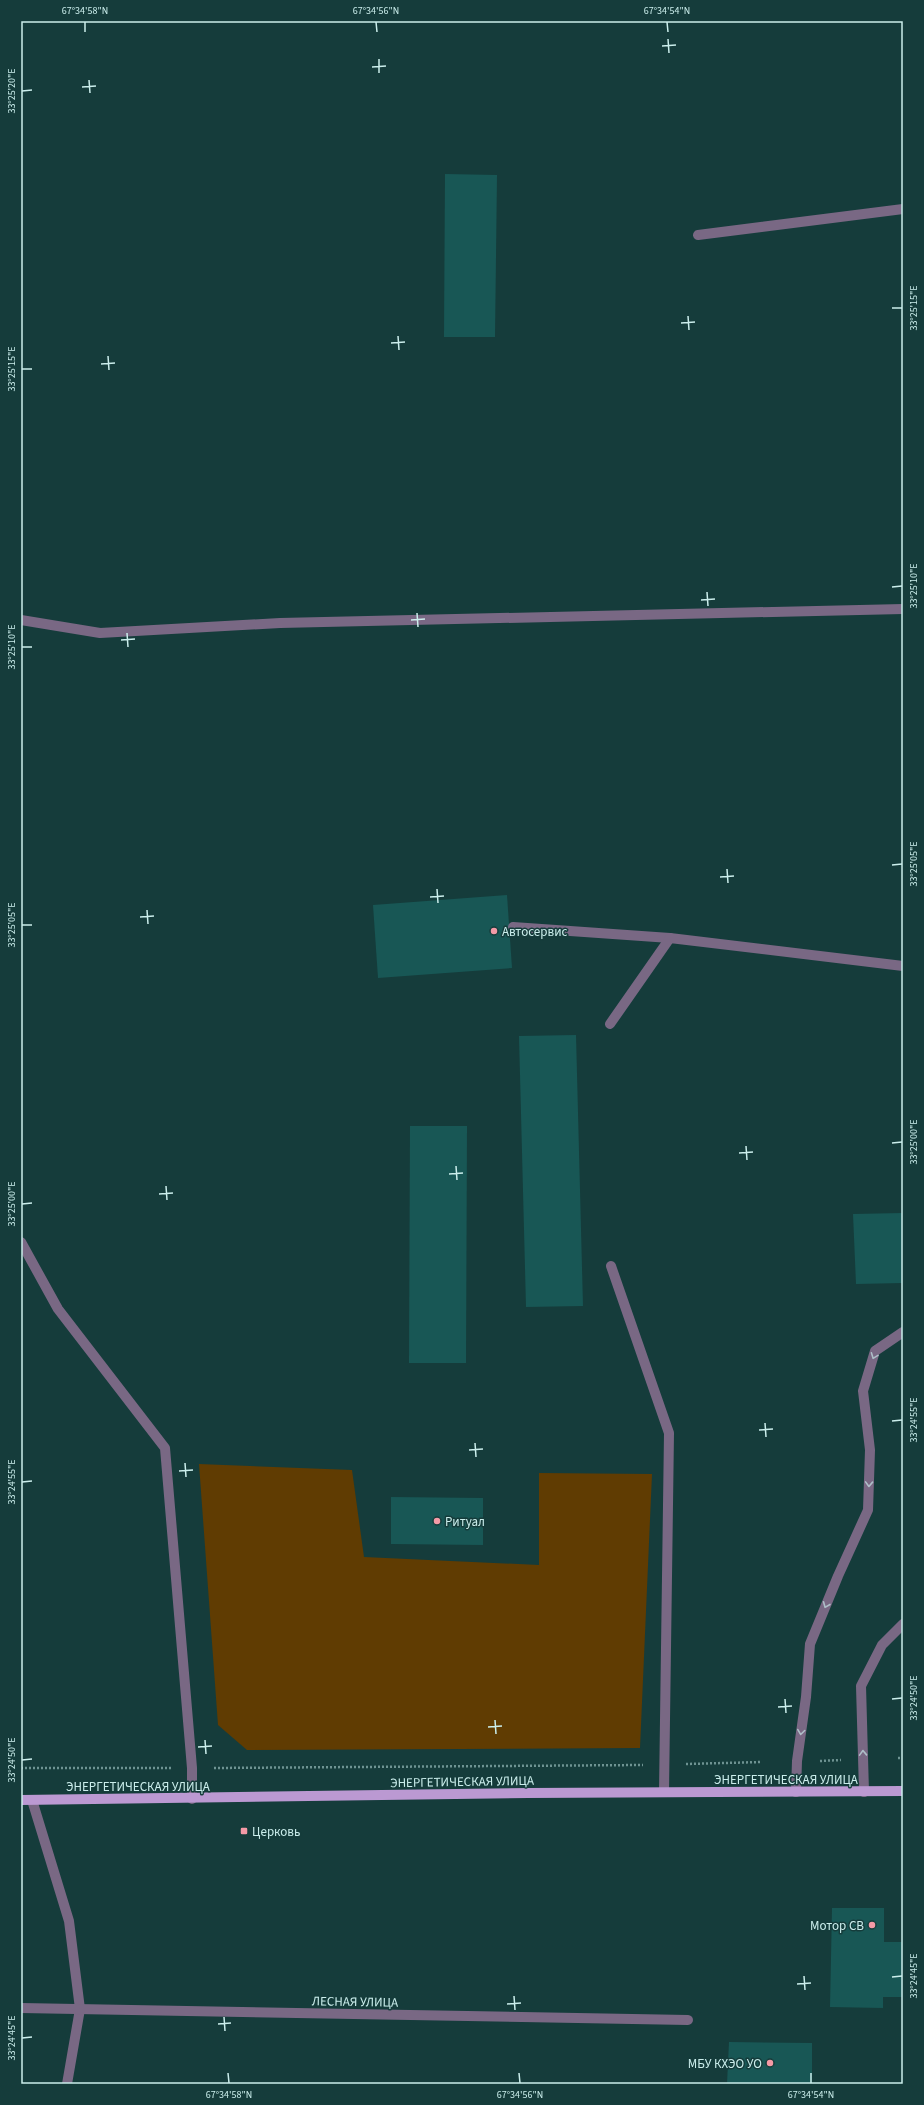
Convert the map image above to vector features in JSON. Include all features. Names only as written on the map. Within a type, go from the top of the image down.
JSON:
[{"type":"main road","name":"ЭНЕРГЕТИЧЕСКАЯ УЛИЦА","points":[[21,1800],[664,1792],[903,1791]]},
{"type":"street","points":[[698,235],[903,209]]},
{"type":"street","points":[[21,620],[100,633],[280,623],[903,609]]},
{"type":"street","points":[[513,927],[670,938],[903,966]]},
{"type":"street","points":[[610,1024],[670,938]]},
{"type":"street","points":[[21,1242],[58,1309],[165,1448],[192,1768],[192,1799]]},
{"type":"street","points":[[611,1266],[669,1433],[664,1792]]},
{"type":"street","points":[[796,1792],[797,1761],[806,1697],[810,1644],[838,1576],[868,1510],[870,1450],[863,1391],[875,1351],[903,1332]]},
{"type":"street","points":[[864,1792],[861,1686],[882,1645],[903,1624]]},
{"type":"street","points":[[32,1800],[69,1921],[80,2009],[67,2084]]},
{"type":"street","name":"ЛЕСНАЯ УЛИЦА","points":[[21,2008],[688,2020]]},
{"type":"path","points":[[898,1758],[903,1758]]},
{"type":"path","points":[[820,1761],[842,1760]]},
{"type":"path","points":[[21,1768],[665,1765],[762,1762]]},
{"type":"shaded area","points":[[199,1464],[352,1470],[364,1557],[539,1565],[539,1473],[652,1474],[640,1748],[247,1750],[218,1725]]},
{"type":"building","points":[[445,174],[497,175],[495,337],[444,337]]},
{"type":"building","points":[[507,895],[512,968],[378,978],[373,905]]},
{"type":"building","points":[[576,1035],[583,1306],[526,1307],[519,1036]]},
{"type":"building","points":[[410,1126],[467,1126],[466,1363],[409,1363]]},
{"type":"building","points":[[903,1213],[903,1283],[856,1284],[853,1214]]},
{"type":"building","name":"Ритуал","points":[[391,1497],[483,1498],[483,1545],[391,1544]]},
{"type":"building","points":[[832,1908],[884,1908],[884,1942],[903,1942],[903,1997],[883,1997],[883,2008],[830,2007]]},
{"type":"building","name":"МБУ КХЭО УО","points":[[729,2042],[812,2043],[812,2084],[727,2084]]},
{"type":"place","name":"Автосервис","points":[[494,931]]},
{"type":"place","name":"Ритуал","points":[[437,1521]]},
{"type":"place","name":"Церковь","points":[[244,1831]]},
{"type":"place","name":"Мотор СВ","points":[[872,1925]]},
{"type":"place","name":"МБУ КХЭО УО","points":[[770,2063]]}]
